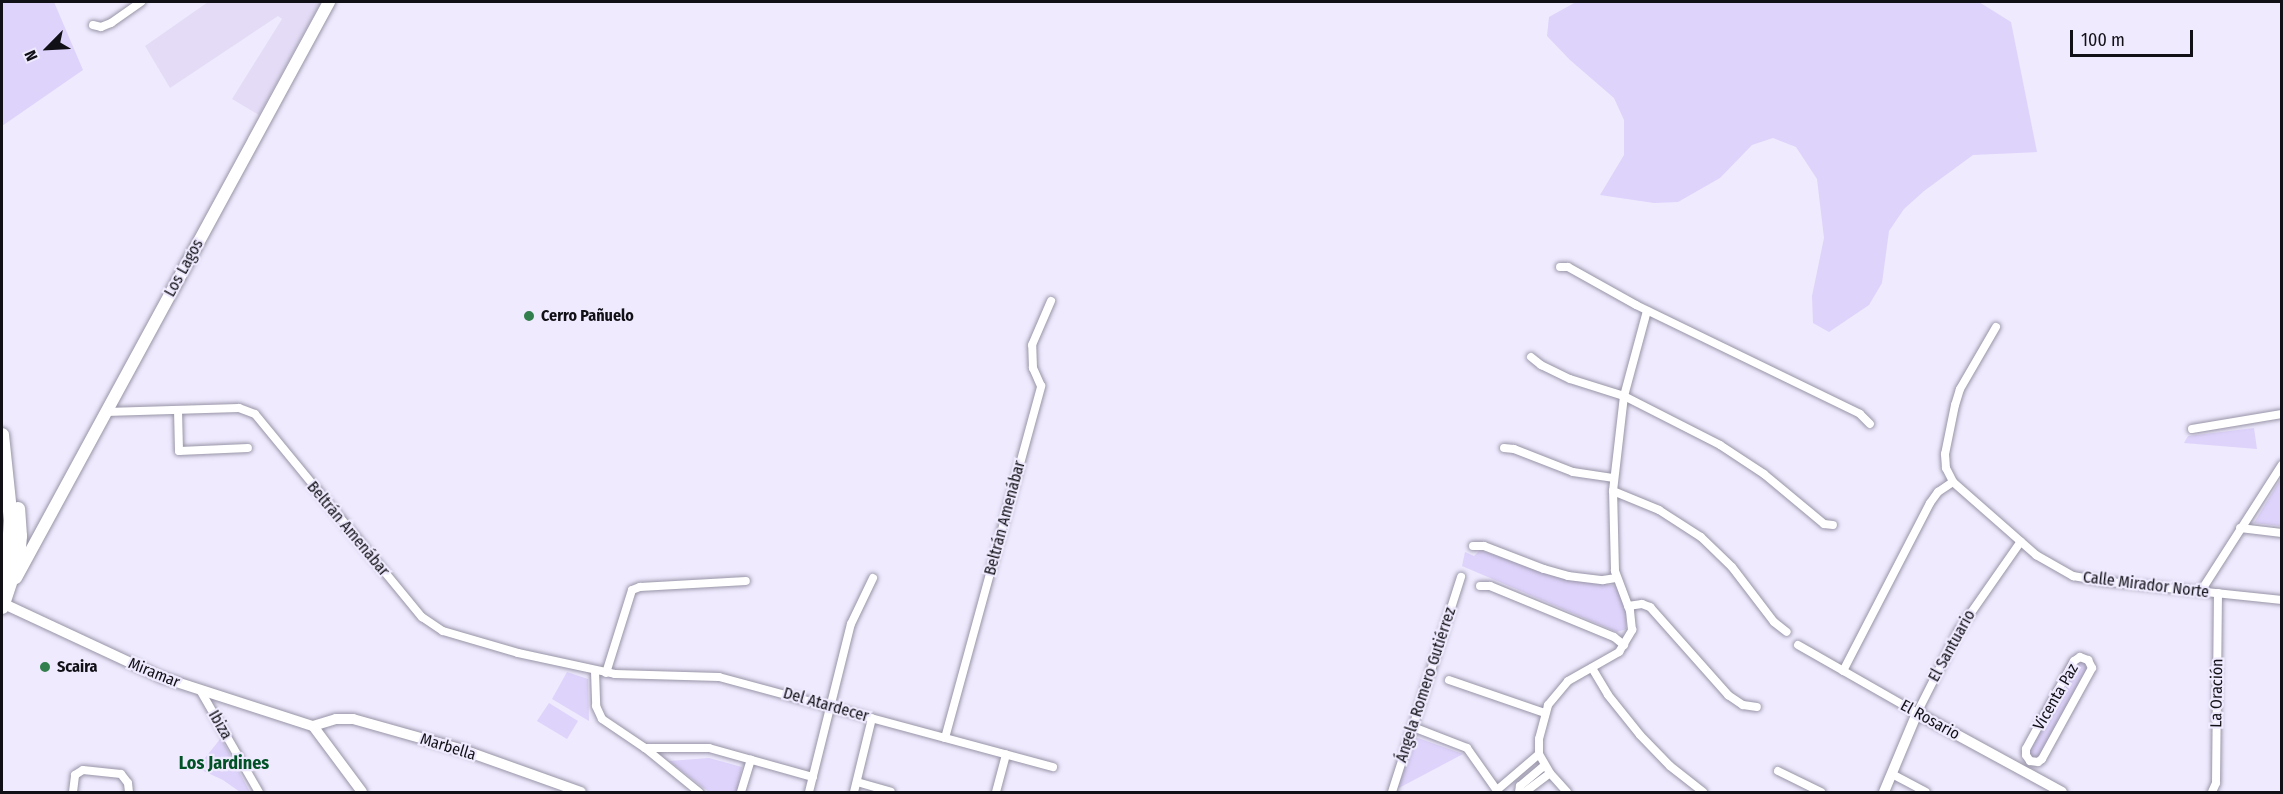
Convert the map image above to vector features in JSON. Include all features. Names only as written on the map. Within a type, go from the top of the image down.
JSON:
[{"type":"main road","name":"Los Lagos","points":[[2,600],[329,2]]},
{"type":"main road","points":[[2,435],[7,470],[18,511],[14,548],[18,559],[2,600]]},
{"type":"main road","points":[[14,548],[38,534]]},
{"type":"street","points":[[93,25],[100,27],[111,23],[141,2]]},
{"type":"street","points":[[1560,267],[1568,267],[1647,310],[1860,414],[1870,424]]},
{"type":"street","name":"Beltrán Amenábar","points":[[945,738],[1041,386],[1033,368],[1032,345],[1051,301]]},
{"type":"street","points":[[1567,792],[1547,769],[1539,754],[1545,714],[1554,695],[1563,685],[1612,656],[1624,645],[1632,630],[1628,606],[1616,578],[1613,478],[1624,396],[1647,310]]},
{"type":"street","points":[[1843,671],[1930,503],[1938,492],[1953,482],[1946,468],[1945,454],[1955,405],[1960,389],[1996,327]]},
{"type":"street","points":[[1531,357],[1541,365],[1570,379],[1624,396],[1730,451],[1824,524],[1833,525]]},
{"type":"street","name":"Beltrán Amenábar","points":[[106,412],[239,408],[255,414],[422,617],[433,626],[518,653],[595,670]]},
{"type":"street","points":[[178,410],[179,451],[248,448]]},
{"type":"street","points":[[2192,429],[2282,414]]},
{"type":"street","points":[[1504,448],[1514,449],[1573,472],[1613,478]]},
{"type":"street","points":[[2201,591],[2282,465]]},
{"type":"street","name":"Calle Mirador Norte","points":[[1953,482],[2020,542],[2055,567],[2082,578],[2282,600]]},
{"type":"street","points":[[1613,491],[1659,510],[1701,537],[1732,567],[1774,622],[1787,632]]},
{"type":"street","points":[[2240,528],[2282,533]]},
{"type":"street","name":"El Santuario","points":[[1884,792],[1917,713],[1959,630],[2020,542]]},
{"type":"street","points":[[1473,546],[1484,546],[1568,576],[1603,580],[1616,578]]},
{"type":"street","points":[[809,792],[851,624],[873,578]]},
{"type":"street","name":"Ángela Romero Gutiérrez","points":[[1392,792],[1461,578]]},
{"type":"street","points":[[606,673],[632,590],[640,587],[746,581]]},
{"type":"street","points":[[1480,586],[1490,586],[1614,637],[1624,645]]},
{"type":"street","name":"La Oración","points":[[2212,792],[2216,783],[2218,593]]},
{"type":"street","name":"Miramar","points":[[2,600],[161,677],[313,726]]},
{"type":"street","points":[[1628,606],[1642,604],[1650,607],[1728,695],[1743,705],[1756,707]]},
{"type":"street","name":"El Rosario","points":[[1798,645],[2062,792]]},
{"type":"street","name":"Vicenta Paz","points":[[2086,658],[2092,668],[2042,759],[2035,763],[2030,761],[2026,757],[2026,749],[2058,690],[2074,661],[2086,658]]},
{"type":"street","points":[[1592,668],[1608,695],[1640,735],[1670,766],[1703,792]]},
{"type":"street","points":[[595,670],[596,706],[599,715],[645,748],[699,792]]},
{"type":"street","name":"Del Atardecer","points":[[595,670],[606,673],[719,677],[1053,767]]},
{"type":"street","points":[[1449,680],[1545,714]]},
{"type":"street","name":"Ibiza","points":[[200,690],[259,792]]},
{"type":"street","points":[[854,792],[872,718]]},
{"type":"street","name":"Marbella","points":[[313,726],[336,719],[353,719],[463,750],[581,792]]},
{"type":"street","points":[[313,726],[362,792]]},
{"type":"street","points":[[1413,727],[1467,748],[1498,791],[1539,754]]},
{"type":"street","points":[[645,748],[709,748],[813,777]]},
{"type":"street","points":[[996,792],[1006,754]]},
{"type":"street","points":[[741,792],[751,759]]},
{"type":"street","name":"Vicenta Paz","points":[[2024,772],[2030,761]]},
{"type":"street","points":[[1519,792],[1521,784],[1547,769]]},
{"type":"street","points":[[1526,792],[1547,769]]},
{"type":"street","points":[[72,792],[75,775],[83,770],[121,774],[128,783],[129,792]]},
{"type":"street","points":[[1778,771],[1821,792]]},
{"type":"street","points":[[1892,774],[1926,792]]},
{"type":"street","points":[[857,783],[891,792]]},
{"type":"shaded area","points":[[2,2],[54,2],[83,70],[2,126]]},
{"type":"shaded area","points":[[208,2],[321,2],[259,115],[232,99],[282,19],[278,16],[170,88],[145,46]]},
{"type":"shaded area","points":[[1576,2],[1979,2],[2011,22],[2037,152],[1973,155],[1924,191],[1904,209],[1889,231],[1882,283],[1869,305],[1829,332],[1813,323],[1812,296],[1824,238],[1817,179],[1796,147],[1773,138],[1752,145],[1720,178],[1678,202],[1654,203],[1600,195],[1624,155],[1624,120],[1614,98],[1570,60],[1547,36],[1549,17]]},
{"type":"shaded area","points":[[2254,428],[2257,449],[2184,443],[2188,436]]},
{"type":"shaded area","points":[[2281,478],[2281,526],[2254,523]]},
{"type":"shaded area","points":[[1480,550],[1554,576],[1616,586],[1626,608],[1626,629],[1617,632],[1462,566],[1465,552],[1474,556]]},
{"type":"shaded area","points":[[2078,661],[2084,661],[2087,670],[2042,755],[2036,759],[2030,757],[2029,750]]},
{"type":"shaded area","points":[[567,672],[588,679],[589,721],[552,699]]},
{"type":"shaded area","points":[[549,703],[578,721],[567,739],[537,721]]},
{"type":"shaded area","points":[[221,738],[250,792],[240,792],[223,780],[197,768]]},
{"type":"shaded area","points":[[1418,738],[1463,754],[1397,789],[1415,739]]},
{"type":"shaded area","points":[[709,758],[742,767],[737,792],[709,792],[669,761]]},
{"type":"place","name":"Cerro Pañuelo","points":[[529,316]]},
{"type":"place","name":"Scaira","points":[[45,667]]},
{"type":"district","name":"Los Jardines","points":[[224,763]]}]
